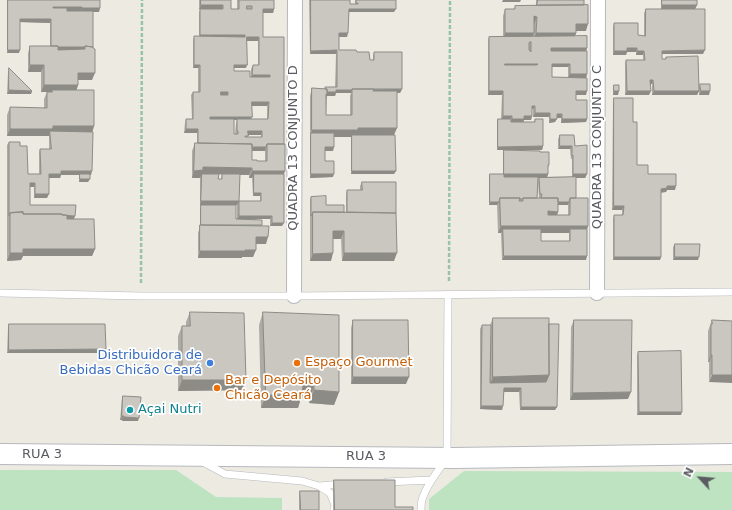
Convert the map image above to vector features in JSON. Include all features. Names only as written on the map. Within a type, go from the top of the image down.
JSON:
[{"type":"main road","name":"RUA 3","points":[[0,454],[447,458],[732,454]]},
{"type":"street","name":"QUADRA 13 CONJUNTO D","points":[[294,296],[295,0]]},
{"type":"street","name":"QUADRA 13 CONJUNTO C","points":[[597,293],[598,0]]},
{"type":"lane","points":[[0,293],[141,296],[294,296],[732,292]]},
{"type":"lane","points":[[421,510],[422,498],[431,480],[447,458],[448,294]]},
{"type":"lane","points":[[191,456],[225,474],[302,481],[319,486],[330,493],[335,505],[334,510]]},
{"type":"lane","points":[[379,483],[431,480]]},
{"type":"lane","points":[[319,486],[349,484]]},
{"type":"path","points":[[141,296],[142,0]]},
{"type":"path","points":[[448,294],[450,0]]},
{"type":"green space","points":[[0,470],[176,470],[216,497],[282,498],[282,510],[0,510]]},
{"type":"green space","points":[[464,471],[732,472],[732,510],[429,510],[429,499]]},
{"type":"building","points":[[8,0],[100,0],[100,8],[53,7],[67,8],[67,11],[93,11],[93,47],[51,46],[51,19],[20,19],[20,50],[8,50]]},
{"type":"building","points":[[201,0],[231,0],[231,9],[239,9],[239,0],[274,0],[274,9],[263,9],[263,37],[284,37],[284,144],[267,144],[266,147],[252,147],[252,144],[198,143],[198,129],[186,129],[186,119],[193,119],[193,92],[200,92],[200,65],[194,65],[194,36],[245,37],[245,35],[200,35],[200,9],[223,9],[223,5],[201,5]],"holes":[[[247,6],[252,6],[252,9],[247,9]],[[247,37],[259,37],[259,65],[253,65],[252,75],[270,75],[270,77],[250,77],[250,71],[234,71],[234,65],[247,65]],[[221,92],[228,92],[228,95],[221,95]],[[252,102],[269,102],[268,119],[237,119],[238,134],[234,134],[234,119],[210,119],[210,117],[252,117]],[[248,131],[262,131],[262,137],[245,136],[248,136]]]},
{"type":"building","points":[[311,0],[350,0],[350,4],[358,4],[356,3],[356,0],[396,0],[396,9],[349,9],[348,33],[339,33],[339,50],[369,52],[370,60],[374,60],[374,52],[402,52],[402,89],[352,89],[327,92],[325,87],[337,87],[337,50],[311,51]]},
{"type":"building","points":[[538,0],[584,0],[584,5],[537,5]]},
{"type":"building","points":[[662,0],[697,0],[697,5],[662,5]]},
{"type":"building","points":[[588,5],[588,24],[576,24],[576,33],[536,33],[537,17],[534,16],[534,33],[505,33],[505,9],[515,9],[515,6]]},
{"type":"building","points":[[646,9],[705,9],[705,50],[662,51],[662,59],[666,59],[666,57],[698,56],[699,91],[654,91],[653,80],[650,80],[651,91],[627,91],[626,60],[645,60],[644,51],[637,51],[637,48],[627,48],[627,51],[614,51],[614,23],[638,23],[638,35],[645,36]]},
{"type":"building","points":[[587,36],[587,48],[551,48],[551,51],[587,51],[587,74],[570,74],[570,64],[552,64],[552,77],[587,78],[587,91],[576,91],[576,100],[587,100],[587,119],[562,119],[562,114],[557,114],[557,119],[550,119],[550,113],[535,113],[535,106],[532,106],[532,116],[524,116],[524,119],[512,119],[512,116],[503,116],[503,91],[489,91],[489,37]],"holes":[[[531,42],[531,52],[529,50],[529,43]],[[505,64],[538,64],[537,65]]]},
{"type":"building","points":[[30,46],[58,46],[58,50],[85,49],[85,46],[93,47],[95,49],[95,73],[78,73],[78,85],[44,85],[44,65],[30,65]]},
{"type":"building","points":[[9,68],[32,91],[9,90]]},
{"type":"building","points":[[700,84],[710,84],[710,91],[701,91]]},
{"type":"building","points":[[614,85],[619,85],[619,91],[614,91]]},
{"type":"building","points":[[312,88],[327,89],[326,115],[352,115],[352,89],[397,91],[397,128],[312,130]]},
{"type":"building","points":[[52,90],[94,90],[94,126],[53,126],[52,129],[10,129],[10,107],[47,108],[47,92],[52,92]]},
{"type":"building","points":[[614,98],[633,98],[633,122],[637,122],[637,165],[648,165],[648,174],[676,174],[676,186],[667,186],[667,188],[661,189],[661,257],[614,257],[614,215],[623,215],[624,206],[614,206]]},
{"type":"building","points":[[498,119],[511,119],[511,122],[535,122],[535,119],[543,119],[543,146],[498,147]]},
{"type":"building","points":[[50,131],[93,132],[92,171],[61,171],[61,174],[49,174],[49,194],[35,194],[35,183],[30,183],[30,205],[76,205],[75,216],[62,214],[23,214],[23,212],[10,213],[9,216],[9,142],[20,142],[20,146],[27,146],[28,174],[41,174],[40,149],[51,149]]},
{"type":"building","points":[[311,133],[334,133],[334,147],[325,147],[325,161],[334,161],[334,174],[311,174]]},
{"type":"building","points":[[352,135],[395,135],[396,171],[352,171]]},
{"type":"building","points":[[560,135],[574,135],[575,146],[587,145],[587,174],[573,174],[572,146],[560,146]]},
{"type":"building","points":[[195,143],[252,144],[252,160],[257,161],[267,161],[267,144],[285,144],[285,171],[252,171],[252,168],[203,167],[203,170],[194,171]]},
{"type":"building","points":[[504,150],[549,152],[548,174],[504,174]]},
{"type":"building","points":[[80,174],[90,174],[90,179],[80,179]]},
{"type":"building","points":[[202,174],[219,174],[218,179],[222,179],[222,174],[240,174],[239,201],[201,201]]},
{"type":"building","points":[[254,174],[284,174],[284,223],[272,223],[272,216],[239,216],[239,201],[261,201],[261,193],[254,193]]},
{"type":"building","points":[[490,174],[504,174],[504,177],[538,177],[537,198],[500,198],[499,202],[490,202]]},
{"type":"building","points":[[576,177],[576,198],[570,198],[569,202],[558,202],[558,198],[541,198],[542,194],[540,194],[539,178]]},
{"type":"building","points":[[362,182],[396,182],[396,213],[347,212],[347,190],[362,190]]},
{"type":"building","points":[[326,196],[326,205],[344,205],[344,212],[313,212],[311,216],[311,197]]},
{"type":"building","points":[[500,198],[520,198],[519,201],[523,201],[523,198],[558,198],[558,212],[548,211],[548,215],[570,215],[570,198],[588,198],[588,226],[501,226]]},
{"type":"building","points":[[201,205],[236,205],[236,219],[262,220],[262,225],[201,225]]},
{"type":"building","points":[[23,212],[23,214],[62,214],[67,215],[67,219],[94,219],[95,249],[23,249],[23,253],[10,253],[10,213]]},
{"type":"building","points":[[313,212],[396,213],[397,253],[344,253],[344,231],[333,231],[333,253],[313,254]]},
{"type":"building","points":[[200,225],[269,226],[268,237],[256,237],[256,250],[200,251]]},
{"type":"building","points":[[503,229],[541,229],[541,241],[570,241],[570,229],[587,229],[587,256],[504,256]]},
{"type":"building","points":[[675,244],[700,244],[699,257],[675,257]]},
{"type":"building","name":"Distribuidora de Bebidas Chicão Ceará","points":[[190,312],[244,313],[246,380],[182,380],[182,326],[190,326]]},
{"type":"building","name":"Espaço Gourmet","points":[[263,312],[339,315],[339,392],[314,390],[314,386],[303,385],[302,395],[266,395]]},
{"type":"building","points":[[493,318],[549,318],[549,375],[493,377]]},
{"type":"building","points":[[353,320],[408,320],[409,377],[353,377]]},
{"type":"building","points":[[574,320],[632,320],[631,392],[573,393]]},
{"type":"building","points":[[712,320],[732,321],[732,375],[712,375]]},
{"type":"building","points":[[9,324],[105,324],[106,349],[9,350]]},
{"type":"building","points":[[549,324],[559,324],[557,407],[521,407],[521,388],[504,388],[503,406],[481,406],[482,325],[491,325],[490,383],[546,382],[549,375]]},
{"type":"building","points":[[681,351],[682,412],[639,412],[638,352]]},
{"type":"building","name":"Açai Nutri","points":[[123,396],[141,397],[139,418],[122,416]]},
{"type":"building","points":[[334,480],[395,480],[395,507],[413,507],[413,510],[335,510]]},
{"type":"building","points":[[300,491],[319,491],[319,510],[301,510]]},
{"type":"place","name":"Distribuidora de Bebidas Chicão Ceará","points":[[210,363]]},
{"type":"place","name":"Espaço Gourmet","points":[[297,363]]},
{"type":"place","name":"Bar e Depósito Chicão Ceará","points":[[217,388]]},
{"type":"place","name":"Açai Nutri","points":[[130,410]]}]
